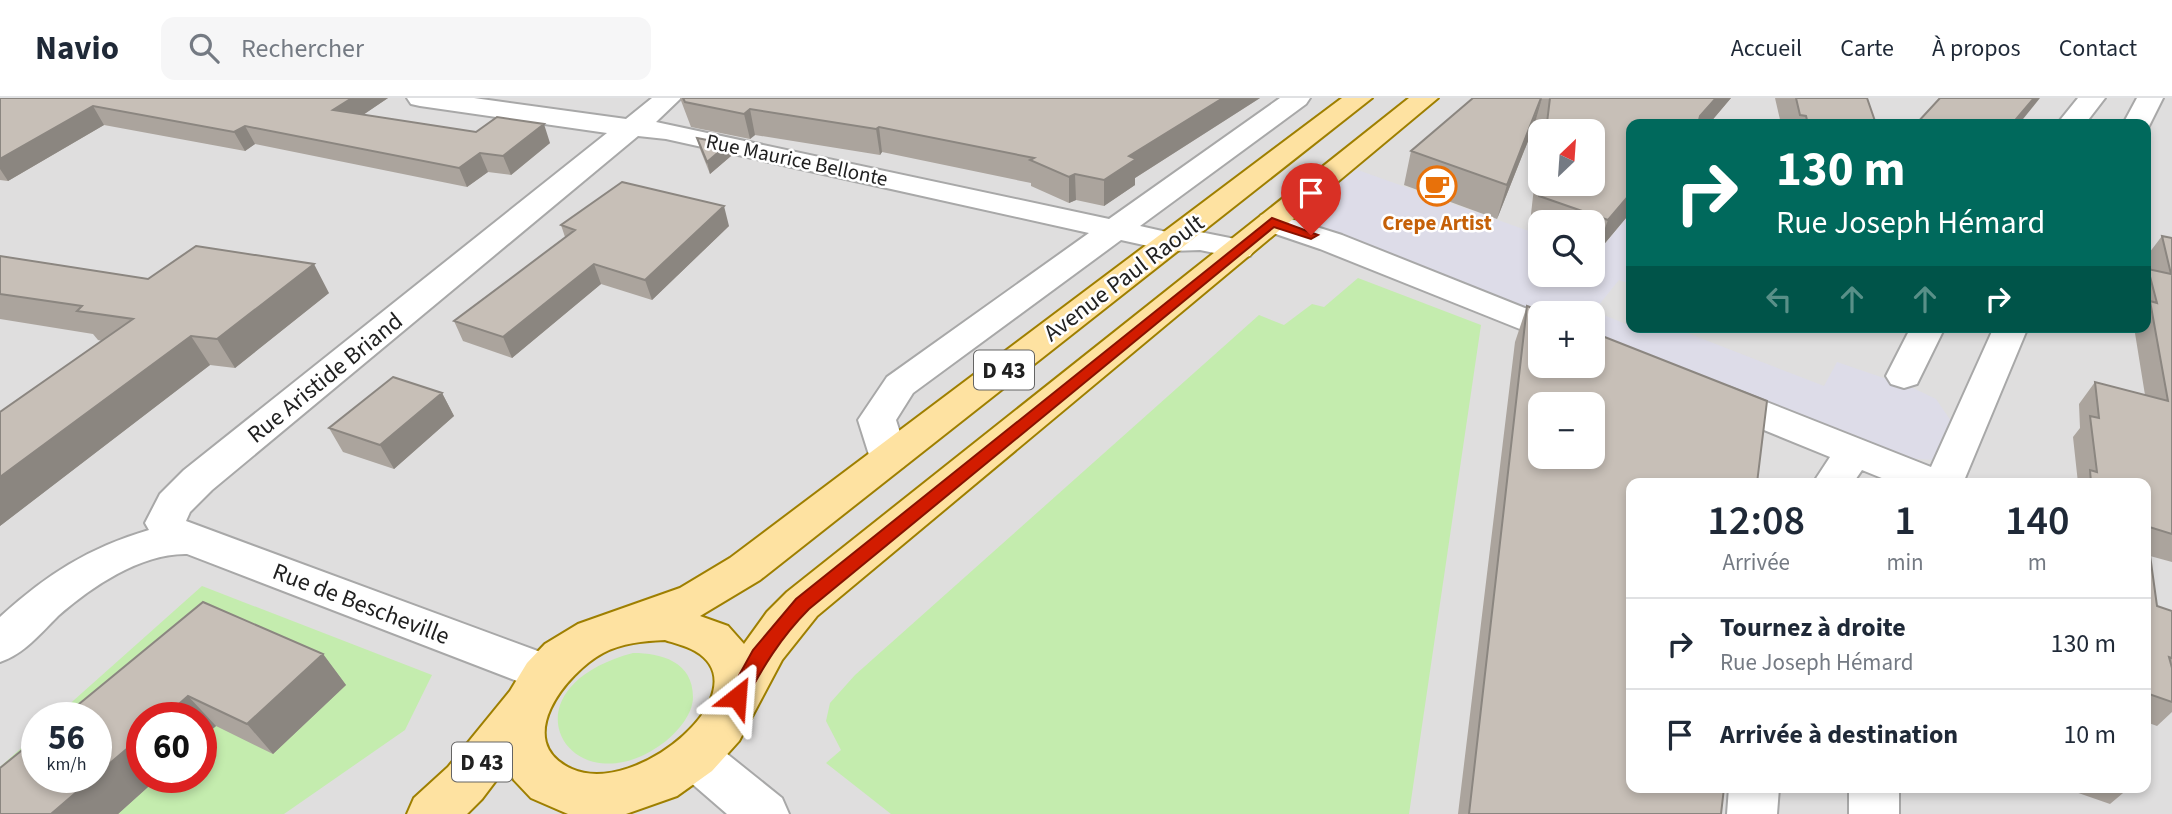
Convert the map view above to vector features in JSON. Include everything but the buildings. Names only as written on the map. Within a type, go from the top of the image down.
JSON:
[{"type":"main road","name":"Avenue Paul Raoult","points":[[638,623],[695,600],[729,580],[1359,98]]},
{"type":"main road","name":"Avenue Paul Raoult","points":[[737,697],[760,655],[802,604],[1425,98]]},
{"type":"main road","points":[[564,814],[611,798],[642,792],[672,779],[699,760],[720,736],[734,710],[737,697],[736,674],[727,653],[712,637],[691,626],[666,622],[638,623],[610,630],[583,642],[536,689],[520,729],[523,753],[535,773],[555,788],[581,796],[611,798]]},
{"type":"main road","name":"D 43","points":[[432,814],[465,783],[536,689]]},
{"type":"street","name":"Rue Maurice Bellonte","points":[[420,98],[587,123],[666,131],[1171,242],[1200,241],[1240,249]]},
{"type":"street","name":"Rue Aristide Briand","points":[[176,537],[165,523],[174,504],[198,480],[668,98]]},
{"type":"street","name":"Avenue Paul Raoult","points":[[889,458],[877,420],[900,385],[1297,98]]},
{"type":"street","points":[[2075,119],[2092,98]]},
{"type":"street","points":[[2140,119],[2151,98]]},
{"type":"street","points":[[1272,222],[1331,242],[1528,321]]},
{"type":"street","points":[[1904,376],[1925,333]]},
{"type":"street","points":[[1945,478],[2008,333]]},
{"type":"street","points":[[1692,387],[1843,467],[1904,478]]},
{"type":"street","points":[[0,644],[71,583],[131,552],[176,537]]},
{"type":"street","name":"Rue de Bescheville","points":[[176,537],[190,539],[536,689]]},
{"type":"street","points":[[699,760],[764,814]]},
{"type":"street","points":[[1752,814],[1754,793]]},
{"type":"street","points":[[1874,793],[1874,814]]},
{"type":"shaded area","points":[[0,98],[2172,98],[2172,814],[0,814]]},
{"type":"shaded area","points":[[1355,169],[1528,231],[1528,287],[1605,287],[1605,244],[1626,218],[1626,282],[1619,280],[1602,301],[1528,301],[1528,310],[1298,218]]},
{"type":"shaded area","points":[[1605,315],[1626,324],[1626,333],[1687,333],[1824,386],[1837,362],[1913,388],[1936,399],[1951,421],[1933,460],[1903,458],[1605,341]]},
{"type":"green space","points":[[1358,278],[1481,325],[1409,814],[891,814],[826,763],[841,750],[826,721],[830,703],[855,675],[1259,315],[1284,325],[1312,304],[1324,307]]},
{"type":"green space","points":[[202,586],[432,675],[405,730],[284,814],[0,814],[0,767],[21,748],[21,793],[112,793],[112,702],[72,702]]},
{"type":"green space","points":[[633,653],[665,658],[682,668],[692,685],[693,697],[688,716],[666,741],[632,760],[602,763],[578,755],[562,738],[558,716],[566,693],[591,670]]},
{"type":"place","name":"Crepe Artist","points":[[1437,186]]},
{"type":"route","points":[[737,697],[772,637],[802,604],[1272,222],[1311,235]]}]
